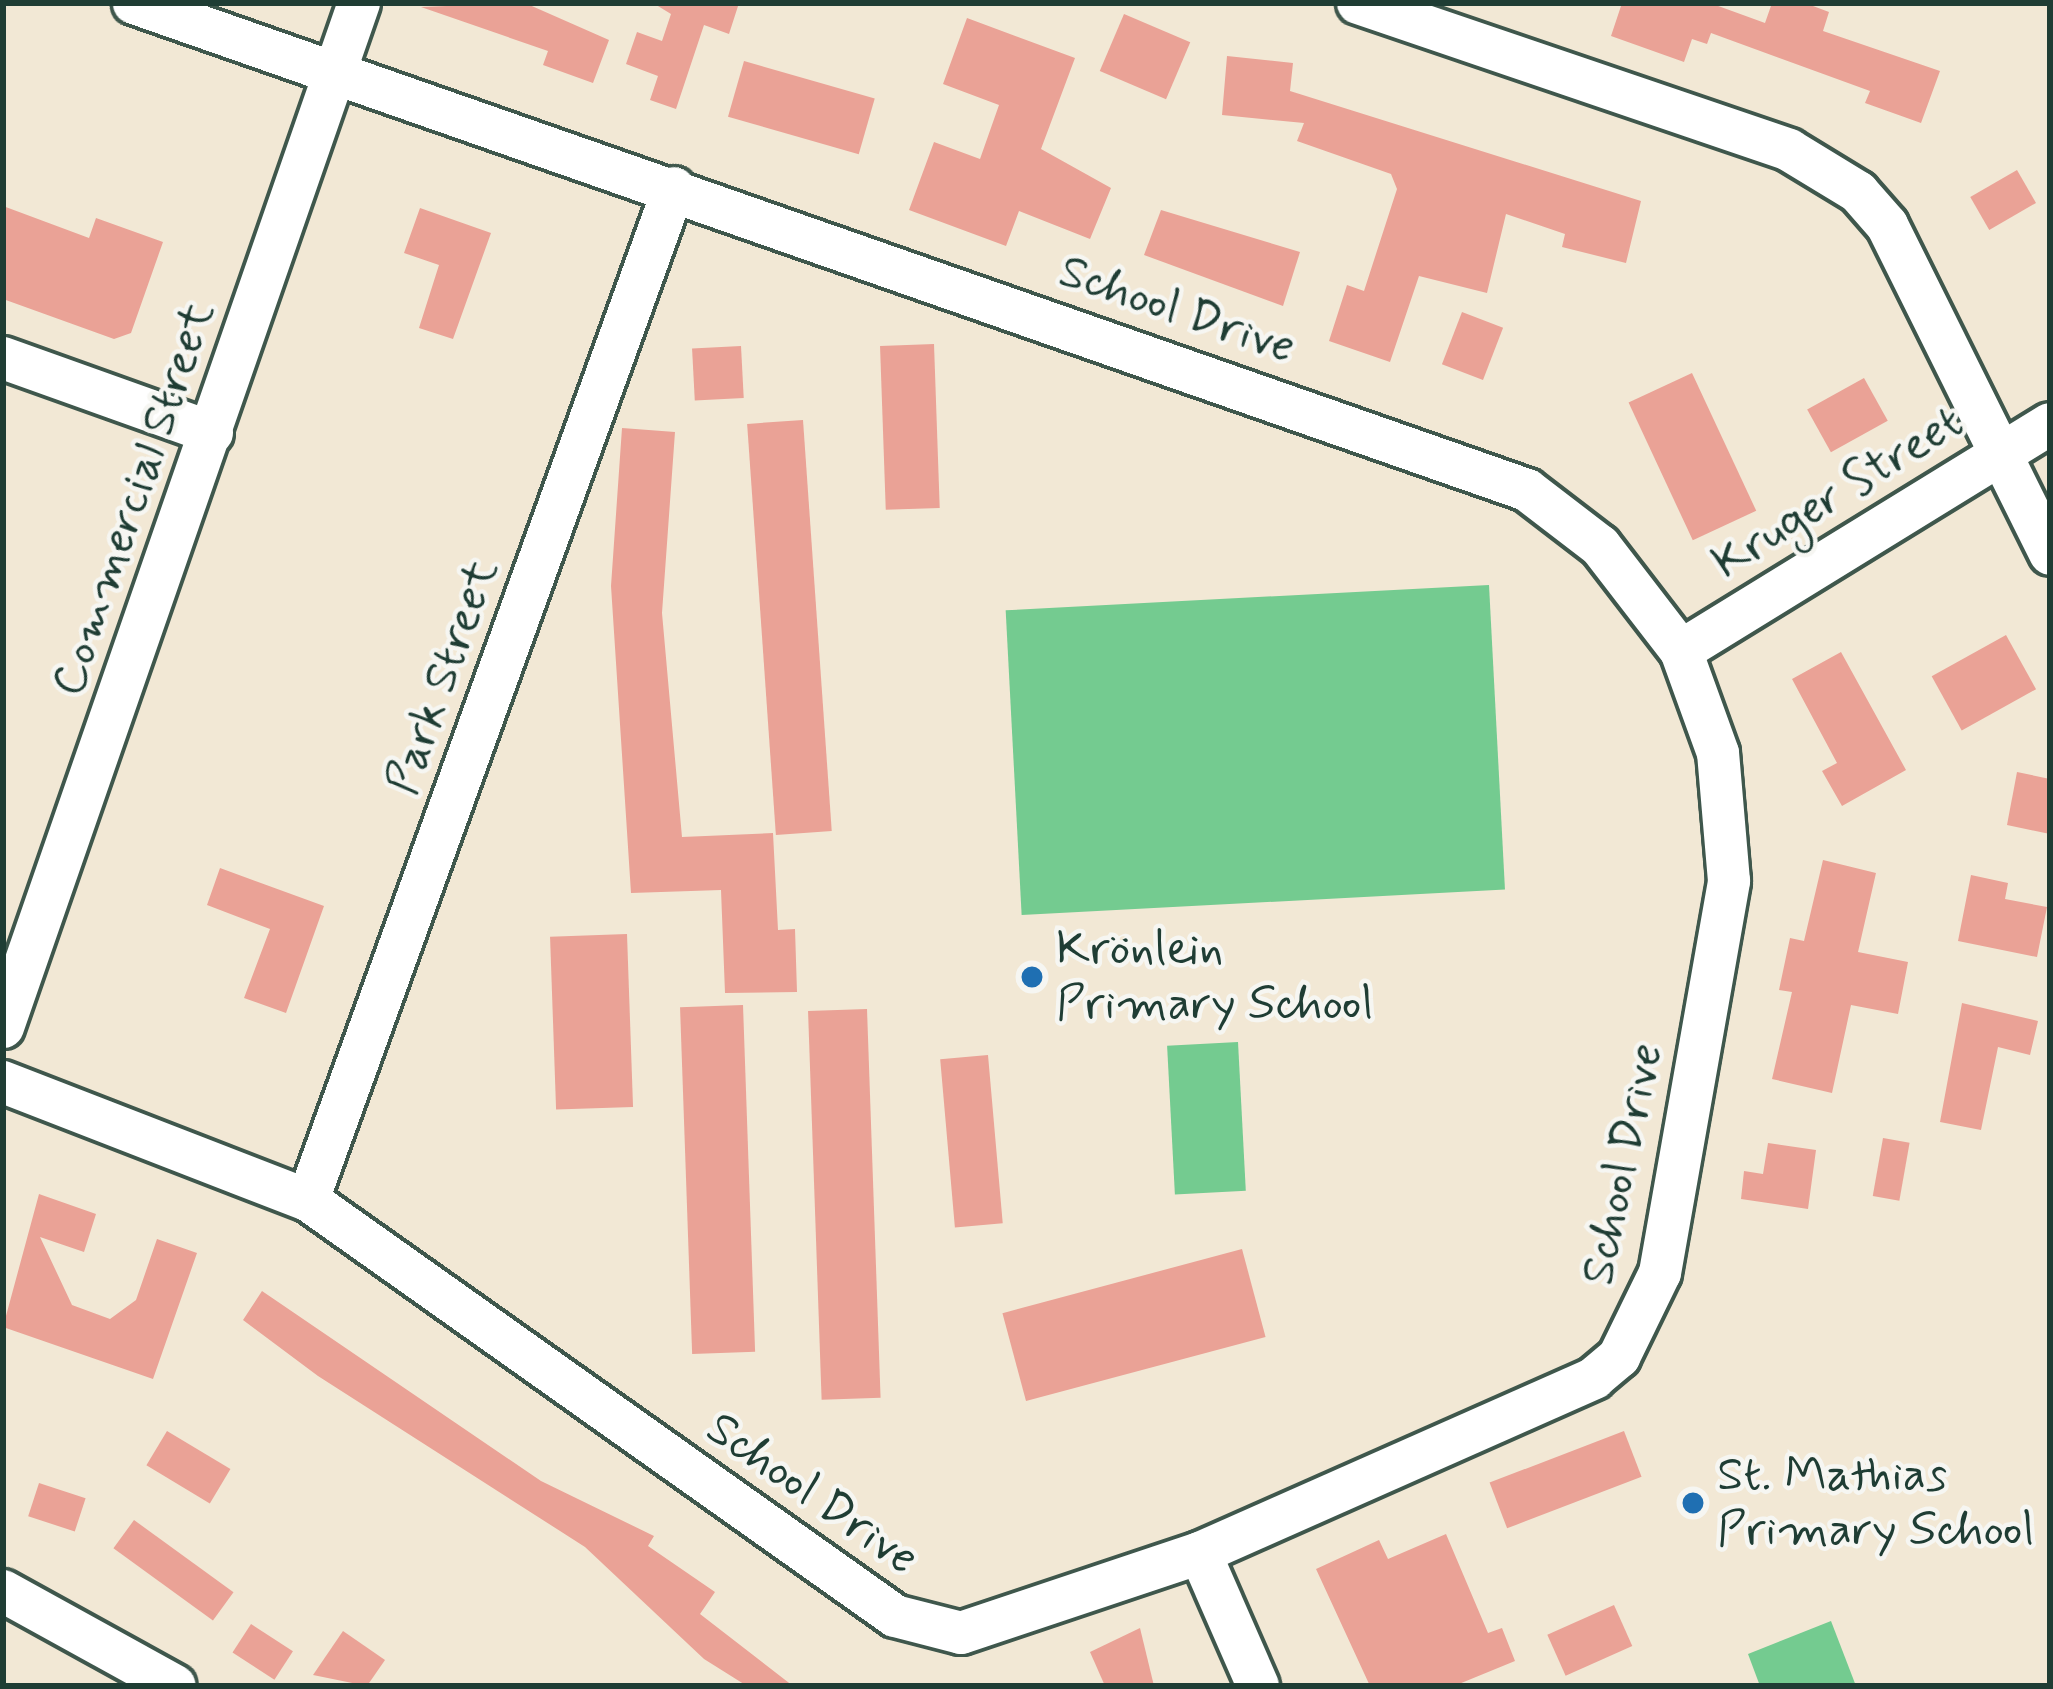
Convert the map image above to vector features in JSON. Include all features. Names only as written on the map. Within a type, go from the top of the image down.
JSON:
[{"type":"street","name":"School Drive","points":[[3,1082],[308,1200],[929,1630],[1001,1627],[1200,1553],[1594,1378],[1647,1311],[1731,840],[1718,753],[1681,651],[1600,546],[1498,476],[134,3]]},
{"type":"street","name":"Commercial Street","points":[[3,1027],[358,3]]},
{"type":"street","points":[[1358,3],[1409,11],[1790,150],[1858,192],[1887,225],[2005,449],[2050,554]]},
{"type":"street","name":"Park Street","points":[[308,1200],[674,188]]},
{"type":"street","points":[[3,358],[212,433]]},
{"type":"street","name":"Kruger Street","points":[[1681,651],[2050,424]]},
{"type":"street","points":[[1200,1553],[1258,1686]]},
{"type":"street","points":[[3,1591],[176,1686]]},
{"type":"green space","points":[[1489,585],[1505,890],[1022,915],[1006,610]]},
{"type":"green space","points":[[1238,1042],[1246,1191],[1175,1195],[1167,1046]]},
{"type":"green space","points":[[1831,1621],[1856,1686],[1760,1686],[1748,1654]]},
{"type":"building","points":[[525,3],[609,40],[593,83],[543,65],[548,51],[421,7]]},
{"type":"building","points":[[653,3],[739,3],[729,34],[704,25],[676,109],[650,100],[658,76],[626,64],[637,32],[662,41],[671,14]]},
{"type":"building","points":[[1622,3],[1710,3],[1765,23],[1772,3],[1805,3],[1829,12],[1823,31],[1940,71],[1921,123],[1865,103],[1870,91],[1711,33],[1707,44],[1692,39],[1684,62],[1611,36]]},
{"type":"building","points":[[1124,14],[1190,42],[1166,99],[1100,71]]},
{"type":"building","points":[[967,18],[1075,58],[1041,149],[1111,188],[1090,239],[1019,211],[1006,246],[909,210],[934,142],[980,159],[999,105],[943,84]]},
{"type":"building","points":[[1227,56],[1293,63],[1290,91],[1641,201],[1626,263],[1562,247],[1565,234],[1506,214],[1487,293],[1419,276],[1390,362],[1329,341],[1347,285],[1364,291],[1397,189],[1391,174],[1297,141],[1304,123],[1222,115]]},
{"type":"building","points":[[744,61],[875,98],[859,154],[728,117]]},
{"type":"building","points":[[2017,170],[2036,203],[1989,230],[1970,197]]},
{"type":"building","points":[[3,206],[89,238],[96,218],[163,242],[131,333],[114,339],[3,299]]},
{"type":"building","points":[[420,208],[491,233],[453,339],[419,328],[439,265],[404,253]]},
{"type":"building","points":[[1161,210],[1300,252],[1283,306],[1144,255]]},
{"type":"building","points":[[1462,312],[1503,328],[1483,380],[1442,364]]},
{"type":"building","points":[[934,344],[940,508],[886,510],[880,346]]},
{"type":"building","points":[[741,346],[744,398],[695,400],[692,349]]},
{"type":"building","points":[[1692,373],[1756,511],[1693,540],[1629,403]]},
{"type":"building","points":[[1864,378],[1888,421],[1831,452],[1807,410]]},
{"type":"building","points":[[803,420],[832,831],[776,835],[747,424]]},
{"type":"building","points":[[622,428],[675,432],[662,613],[682,837],[773,833],[778,930],[795,929],[797,992],[725,993],[721,890],[631,893],[611,586]]},
{"type":"building","points":[[2006,635],[2036,689],[1962,730],[1932,676]]},
{"type":"building","points":[[1841,652],[1906,770],[1842,806],[1822,771],[1837,763],[1792,679]]},
{"type":"building","points":[[2017,772],[2050,779],[2050,834],[2007,825]]},
{"type":"building","points":[[1823,860],[1876,873],[1858,952],[1908,962],[1898,1014],[1851,1005],[1832,1093],[1772,1079],[1792,992],[1779,990],[1790,938],[1804,941]]},
{"type":"building","points":[[220,868],[324,906],[286,1013],[244,998],[270,929],[207,905]]},
{"type":"building","points":[[1971,875],[2008,883],[2005,899],[2047,907],[2037,957],[1958,941]]},
{"type":"building","points":[[627,934],[633,1107],[556,1110],[550,937]]},
{"type":"building","points":[[1962,1003],[2038,1021],[2030,1055],[1998,1047],[1981,1130],[1940,1122]]},
{"type":"building","points":[[743,1005],[755,1352],[692,1354],[680,1007]]},
{"type":"building","points":[[867,1009],[881,1398],[822,1400],[808,1011]]},
{"type":"building","points":[[988,1055],[1003,1223],[955,1228],[940,1059]]},
{"type":"building","points":[[1883,1138],[1910,1143],[1899,1201],[1873,1196]]},
{"type":"building","points":[[1768,1143],[1816,1150],[1808,1209],[1741,1199],[1744,1171],[1763,1174]]},
{"type":"building","points":[[39,1194],[96,1214],[84,1252],[40,1237],[72,1305],[110,1319],[136,1300],[157,1239],[197,1253],[153,1379],[3,1327]]},
{"type":"building","points":[[1242,1249],[1266,1337],[1026,1401],[1002,1313]]},
{"type":"building","points":[[262,1291],[541,1481],[654,1536],[648,1546],[715,1592],[700,1614],[793,1686],[747,1686],[704,1659],[585,1547],[318,1376],[243,1320]]},
{"type":"building","points":[[167,1431],[230,1469],[210,1503],[146,1465]]},
{"type":"building","points":[[1624,1431],[1642,1477],[1507,1528],[1490,1483]]},
{"type":"building","points":[[39,1483],[86,1498],[75,1531],[28,1516]]},
{"type":"building","points":[[134,1520],[234,1592],[213,1621],[113,1548]]},
{"type":"building","points":[[1446,1534],[1488,1633],[1502,1628],[1515,1661],[1454,1686],[1370,1686],[1316,1569],[1379,1540],[1388,1559]]},
{"type":"building","points":[[1614,1605],[1632,1646],[1566,1676],[1547,1635]]},
{"type":"building","points":[[251,1624],[293,1651],[274,1680],[232,1653]]},
{"type":"building","points":[[1140,1628],[1154,1686],[1105,1686],[1090,1652]]},
{"type":"building","points":[[343,1631],[385,1660],[367,1686],[313,1675]]},
{"type":"place","name":"Krönlein Primary School","points":[[1032,977]]},
{"type":"place","name":"St. Mathias Primary School","points":[[1693,1503]]}]
